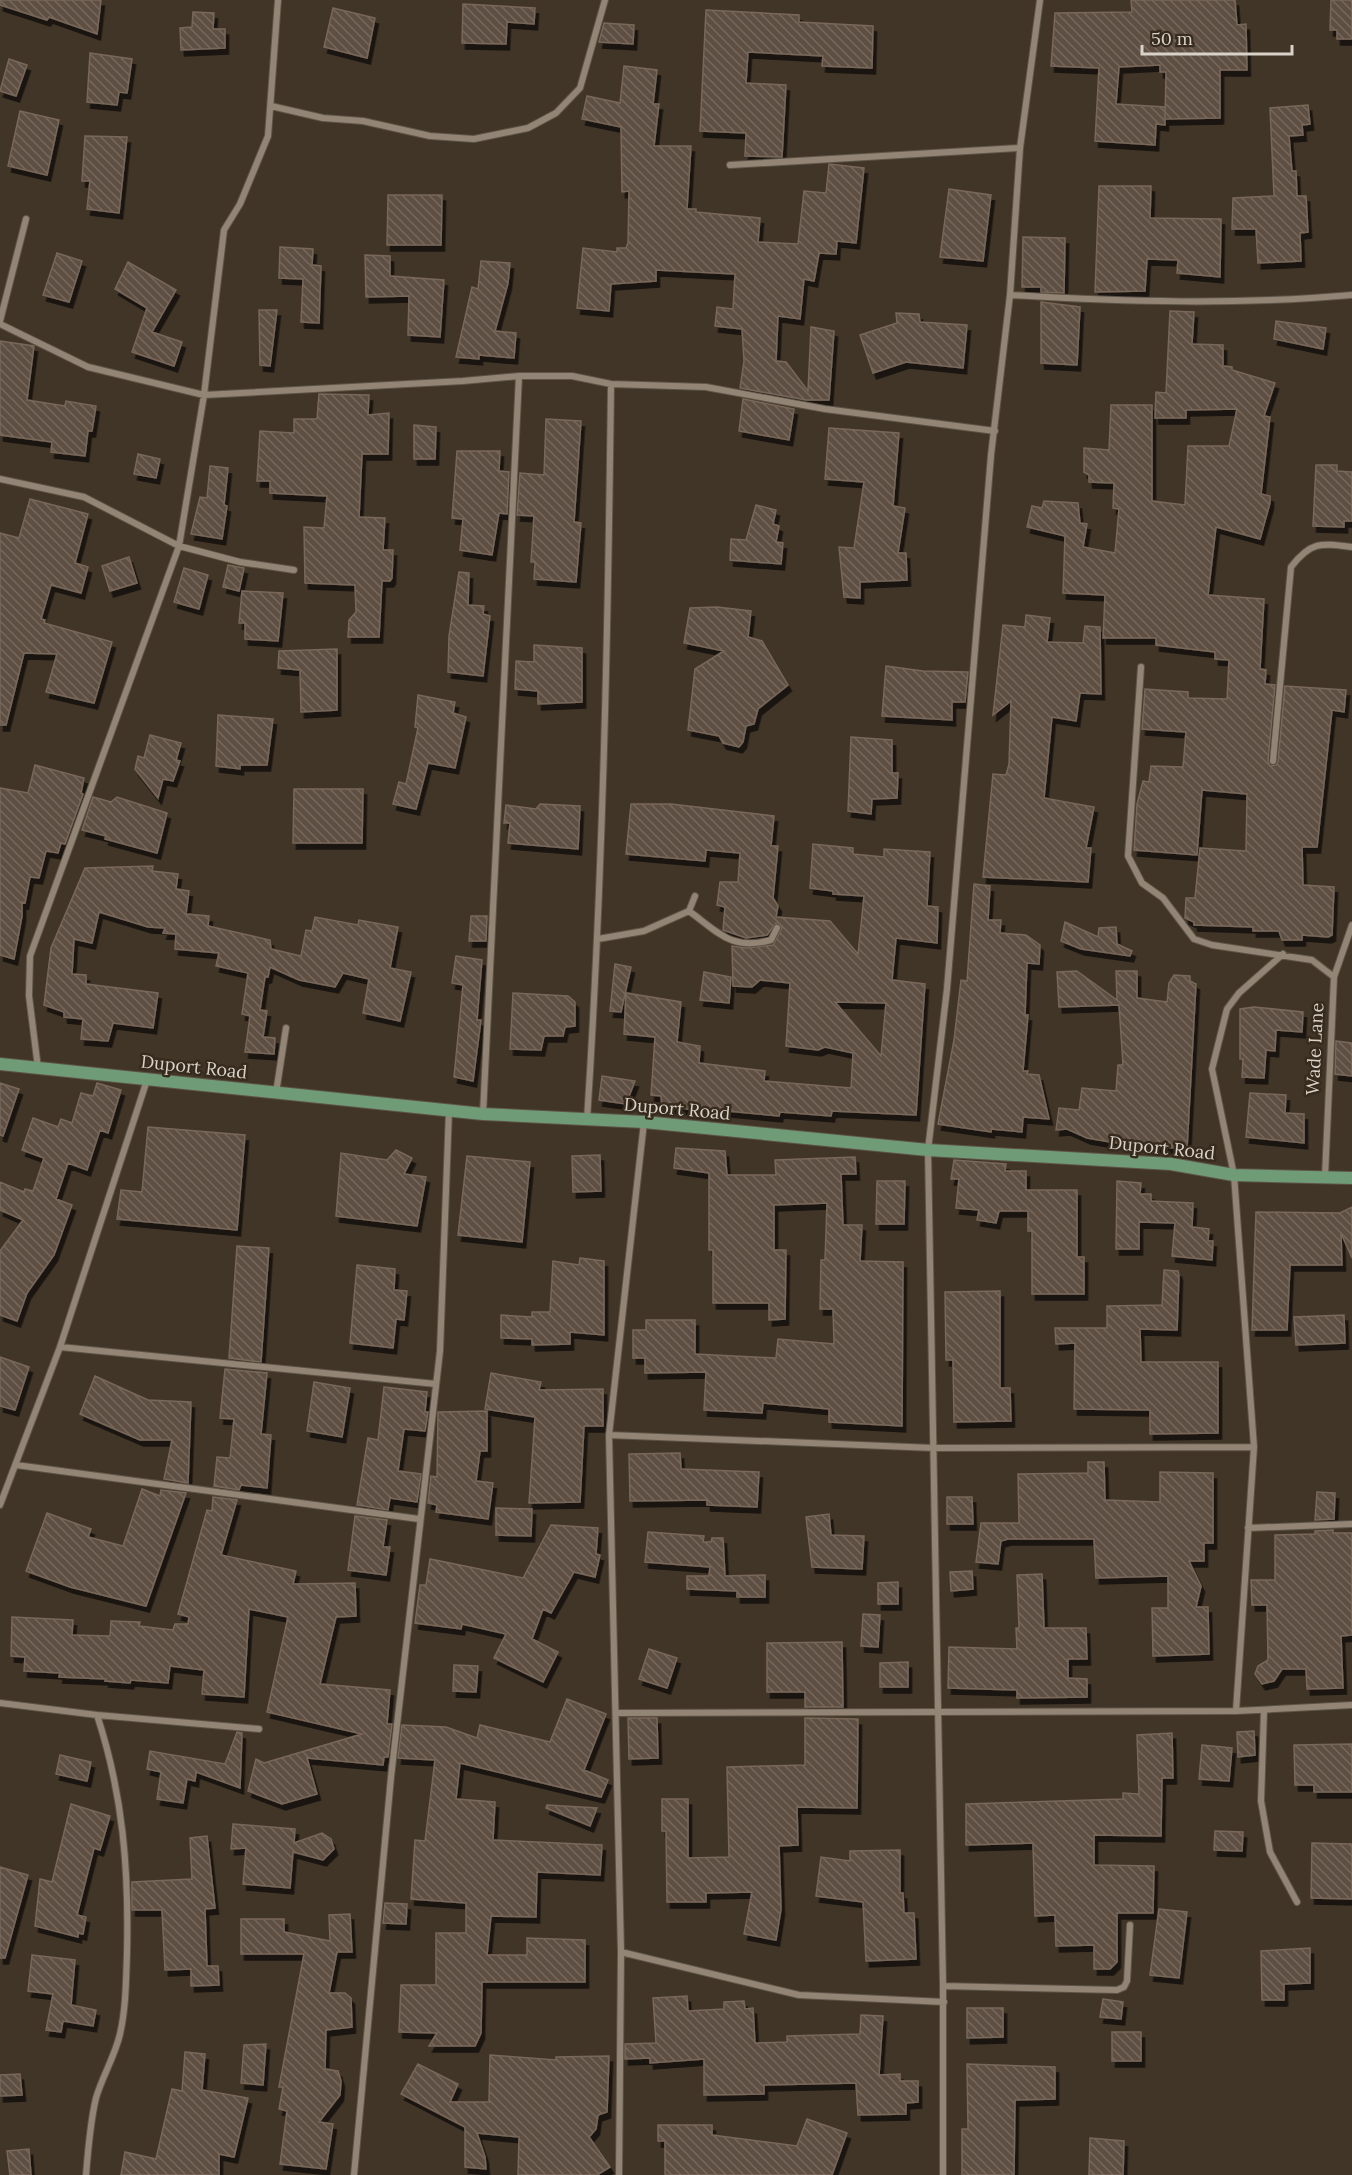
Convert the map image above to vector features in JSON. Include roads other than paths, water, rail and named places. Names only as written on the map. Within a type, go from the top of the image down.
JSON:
[{"type":"street","points":[[38,1068],[29,996],[30,956],[179,546],[204,394],[224,230],[240,204],[268,136],[278,0]]},
{"type":"street","points":[[271,106],[323,118],[363,121],[430,136],[474,138],[528,128],[555,113],[580,88],[605,0]]},
{"type":"street","points":[[943,2175],[944,2002],[928,1150],[946,989],[995,431],[1010,295],[1020,148],[1040,0]]},
{"type":"street","points":[[730,165],[1020,148]]},
{"type":"street","points":[[26,219],[0,323],[88,367],[204,394],[519,376],[572,376],[611,384],[706,387],[825,409],[995,431]]},
{"type":"street","points":[[1010,295],[1111,301],[1201,302],[1300,300],[1352,295]]},
{"type":"street","points":[[483,1114],[519,376]]},
{"type":"street","points":[[587,1121],[598,939],[606,738],[611,384]]},
{"type":"street","points":[[0,478],[84,496],[179,546],[240,562],[294,570]]},
{"type":"street","points":[[1273,761],[1291,567],[1303,551],[1322,543],[1352,547]]},
{"type":"street","points":[[1141,667],[1128,856],[1134,871],[1142,883],[1163,898],[1194,939],[1212,945],[1312,960],[1334,977]]},
{"type":"street","points":[[598,939],[644,931],[689,911],[695,896]]},
{"type":"street","points":[[689,911],[739,945],[771,940],[777,928]]},
{"type":"street","name":"Wade Lane","points":[[1325,1176],[1334,977],[1352,925]]},
{"type":"street","points":[[1236,1711],[1254,1447],[1234,1175],[1212,1069],[1227,1009],[1239,993],[1284,954]]},
{"type":"street","points":[[276,1094],[286,1028]]},
{"type":"street","name":"Duport Road","points":[[0,1064],[483,1114],[587,1121],[644,1122],[928,1150],[1171,1164],[1234,1175],[1352,1178]]},
{"type":"street","points":[[0,1505],[60,1347],[147,1080]]},
{"type":"street","points":[[354,2175],[378,1907],[419,1519],[440,1351],[449,1110]]},
{"type":"street","points":[[619,2175],[621,1952],[609,1435],[644,1122]]},
{"type":"street","points":[[60,1347],[436,1384]]},
{"type":"street","points":[[609,1435],[934,1448],[1254,1447]]},
{"type":"street","points":[[16,1465],[419,1519]]},
{"type":"street","points":[[1248,1528],[1352,1524]]},
{"type":"street","points":[[0,1704],[259,1729]]},
{"type":"street","points":[[616,1713],[1236,1711],[1352,1705]]},
{"type":"street","points":[[1264,1710],[1262,1801],[1270,1852],[1297,1902]]},
{"type":"street","points":[[86,2175],[96,2099],[120,2035],[126,1996],[128,1920],[120,1803],[112,1762],[97,1715]]},
{"type":"street","points":[[943,1986],[1117,1990],[1124,1987],[1127,1981],[1130,1925]]},
{"type":"street","points":[[621,1952],[799,1995],[944,2002]]}]
